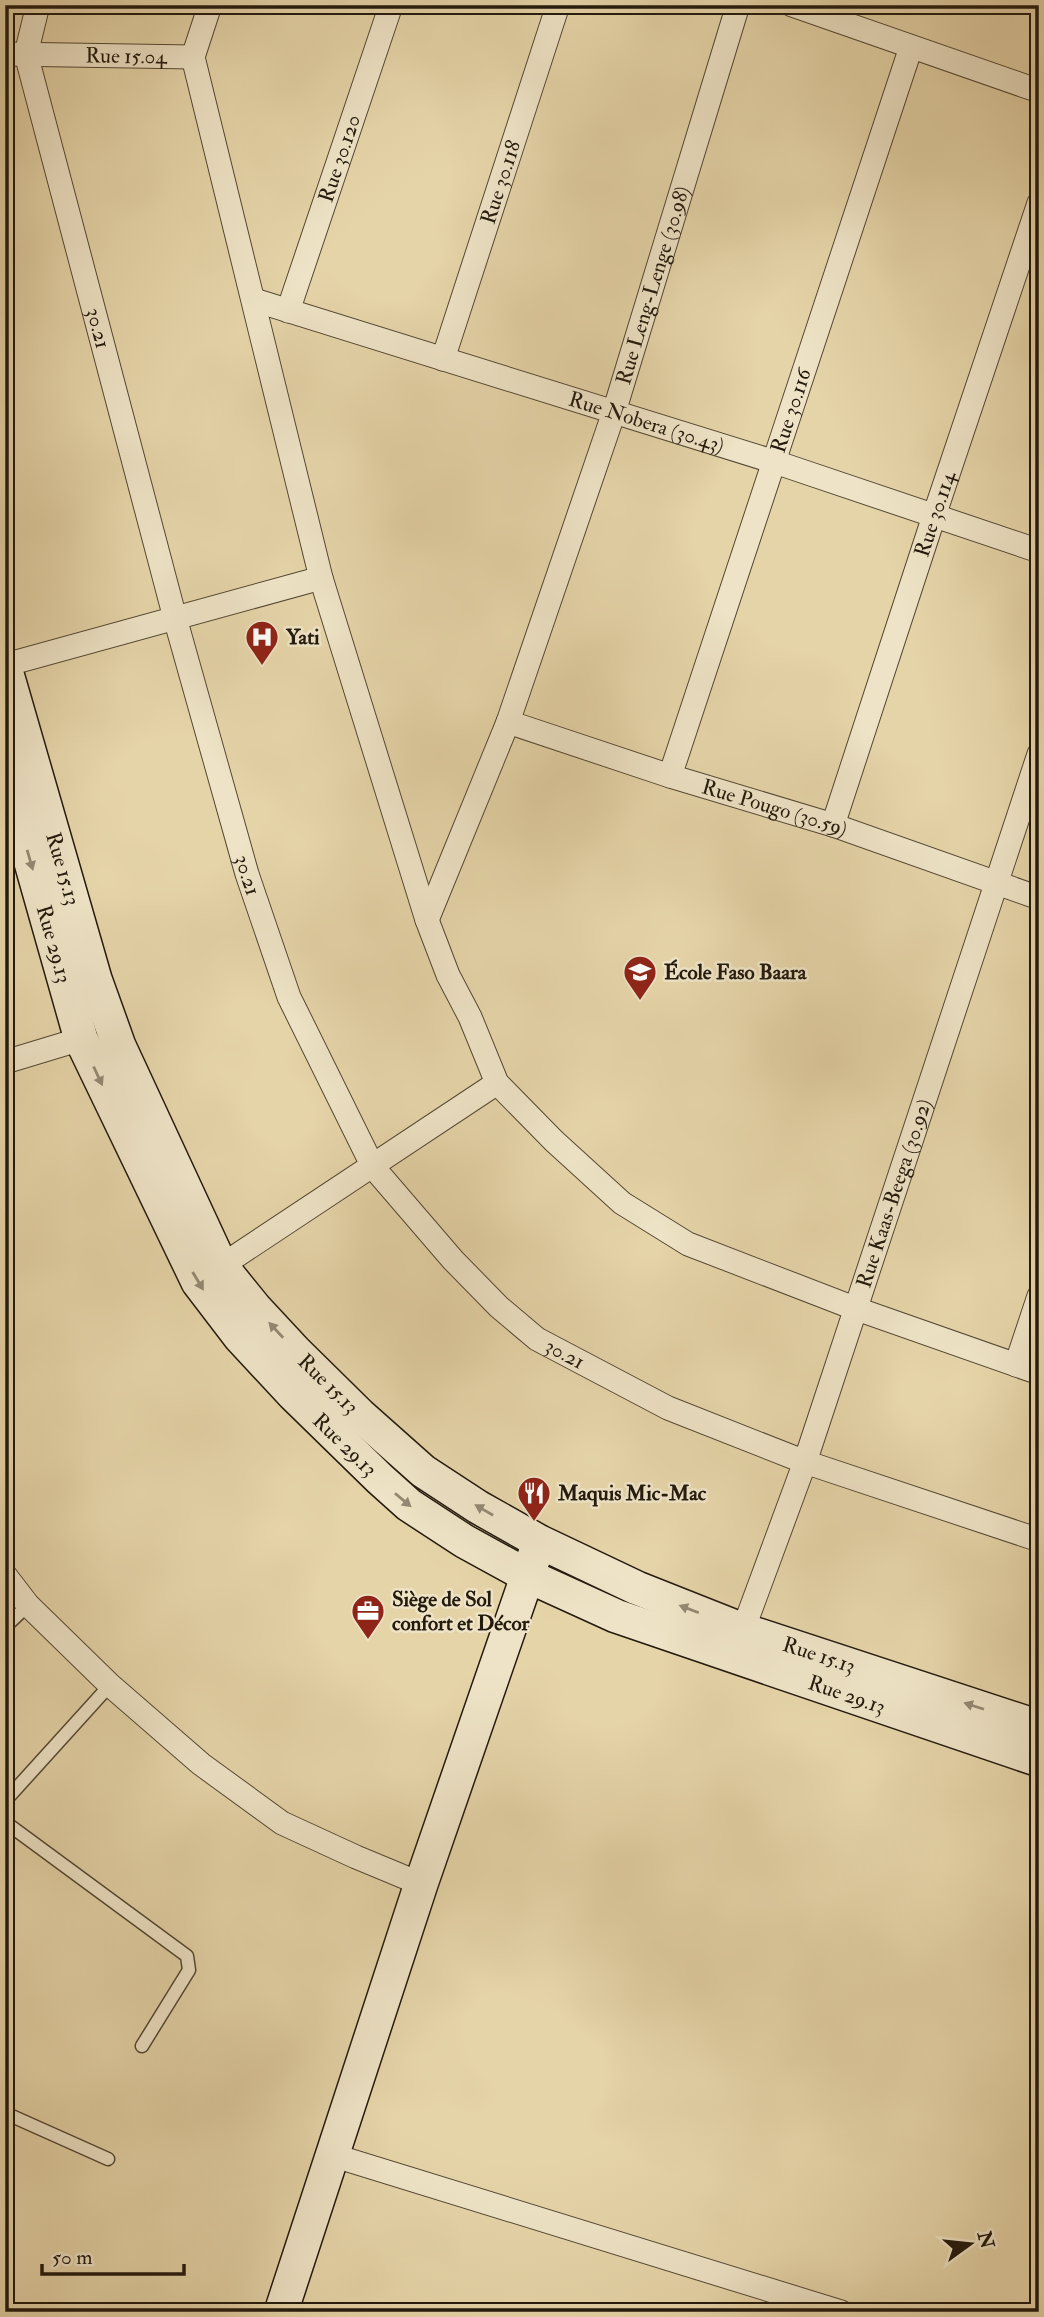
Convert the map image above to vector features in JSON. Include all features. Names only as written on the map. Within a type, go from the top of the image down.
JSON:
[{"type":"main road","name":"Rue 15.13","points":[[5,666],[95,979],[119,1046],[220,1266],[295,1351],[360,1415],[423,1471],[478,1507],[540,1542],[637,1588],[743,1630],[1039,1727]]},
{"type":"main road","name":"Rue 29.13","points":[[5,771],[81,1039],[198,1282],[225,1319],[293,1394],[409,1505],[464,1541],[526,1575],[616,1616],[1039,1760]]},
{"type":"main road","points":[[281,2312],[421,1884],[526,1575],[540,1542]]},
{"type":"street","points":[[15,54],[38,5]]},
{"type":"street","name":"Rue 15.04","points":[[15,54],[193,57],[210,5]]},
{"type":"street","name":"Rue 30.120","points":[[288,311],[391,5]]},
{"type":"street","name":"Rue 30.118","points":[[443,359],[558,5]]},
{"type":"street","name":"Rue Leng-Lenge (30.98)","points":[[427,920],[508,722],[614,412],[737,5]]},
{"type":"street","points":[[792,5],[1039,91]]},
{"type":"street","name":"Rue 30.116","points":[[670,776],[911,47]]},
{"type":"street","name":"30.21","points":[[15,54],[247,874],[289,997],[373,1167],[453,1261],[499,1307],[537,1339],[668,1408],[805,1462],[1039,1540]]},
{"type":"street","points":[[193,57],[321,578],[427,920],[448,975],[470,1017],[497,1083],[554,1141],[622,1203],[688,1244],[855,1308],[1039,1373]]},
{"type":"street","name":"Rue 30.114","points":[[833,825],[1039,203]]},
{"type":"street","name":"Rue Nobera (30.43)","points":[[254,300],[775,463],[1039,551]]},
{"type":"street","points":[[5,666],[321,578]]},
{"type":"street","name":"Rue Pougo (30.59)","points":[[508,722],[670,776],[833,825],[1039,898]]},
{"type":"street","name":"Rue Kaas-Beega (30.92)","points":[[743,1630],[805,1462],[1039,754]]},
{"type":"street","points":[[5,1062],[81,1039]]},
{"type":"street","points":[[220,1266],[497,1083]]},
{"type":"street","points":[[1016,1366],[1039,1296]]},
{"type":"street","points":[[5,1574],[28,1605],[110,1685],[201,1764],[282,1823],[421,1884]]},
{"type":"street","points":[[332,2155],[841,2312]]},
{"type":"lane","points":[[5,1627],[28,1605]]},
{"type":"lane","points":[[5,1801],[110,1685]]},
{"type":"lane","points":[[5,1822],[187,1956],[188,1970],[142,2046]]},
{"type":"lane","points":[[5,2113],[108,2159]]},
{"type":"place","name":"Yati","points":[[262,667]]},
{"type":"place","name":"École Faso Baara","points":[[640,1002]]},
{"type":"place","name":"Maquis Mic-Mac","points":[[534,1523]]},
{"type":"place","name":"Siège de Sol confort et Décor","points":[[368,1641]]}]
